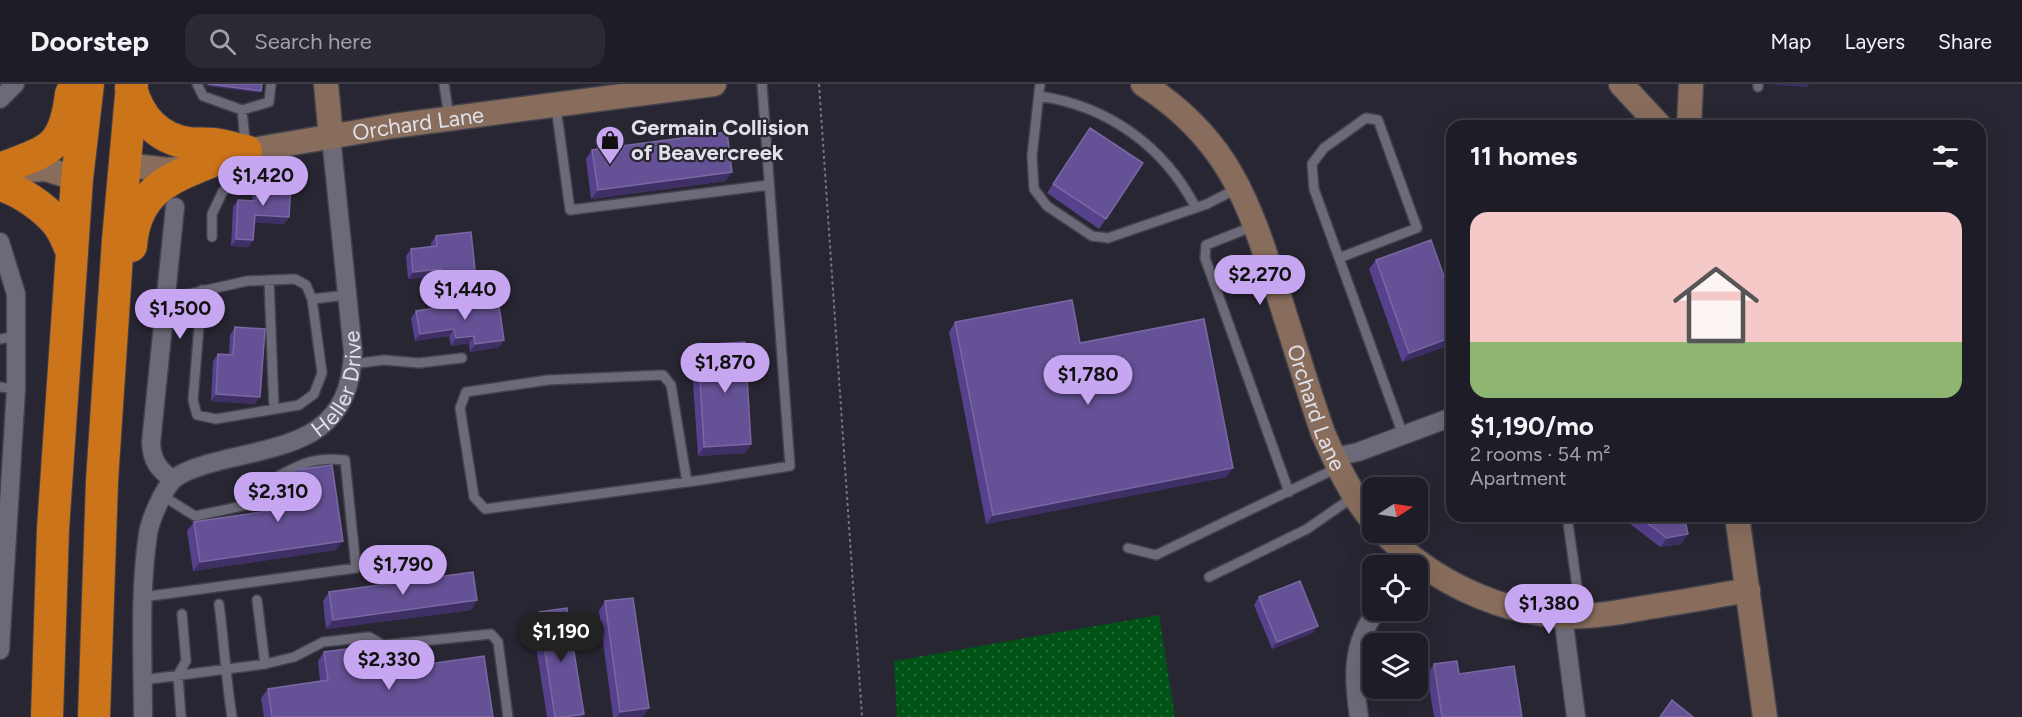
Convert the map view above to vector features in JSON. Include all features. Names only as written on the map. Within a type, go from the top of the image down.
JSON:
[{"type":"highway","points":[[0,170],[40,154],[62,133],[69,115],[72,84]]},
{"type":"highway","points":[[47,717],[53,529],[77,179],[88,84]]},
{"type":"highway","points":[[99,84],[96,126],[101,136],[125,165]]},
{"type":"highway","points":[[94,717],[101,507],[118,240],[131,86]]},
{"type":"highway","points":[[131,86],[140,113],[156,129],[171,138],[188,143],[216,144],[246,151]]},
{"type":"highway","points":[[99,562],[113,515],[132,241],[137,219],[151,194],[173,177],[215,160]]},
{"type":"highway","points":[[77,179],[92,192],[100,205],[106,230],[89,468],[101,507]]},
{"type":"highway","points":[[0,185],[25,198],[56,222],[72,253]]},
{"type":"highway","points":[[50,623],[60,695],[72,717]]},
{"type":"main road","name":"Heller Drive","points":[[326,84],[331,137]]},
{"type":"main road","name":"Orchard Lane","points":[[125,165],[169,170],[246,151],[393,126],[556,106],[675,87],[714,84]]},
{"type":"main road","name":"Orchard Lane","points":[[1143,84],[1170,103],[1200,131],[1226,163],[1239,188],[1256,225],[1317,413],[1337,462],[1362,506]]},
{"type":"main road","points":[[1621,84],[1654,120]]},
{"type":"main road","points":[[1689,120],[1691,84]]},
{"type":"main road","points":[[0,170],[46,169],[77,179]]},
{"type":"main road","points":[[1738,522],[1765,717]]},
{"type":"main road","points":[[1393,543],[1405,555]]},
{"type":"main road","points":[[1428,571],[1469,592],[1511,608],[1572,616],[1624,612],[1748,590]]},
{"type":"street","points":[[0,99],[15,84]]},
{"type":"street","name":"Heller Drive","points":[[143,717],[143,597],[148,532],[162,496],[173,480],[202,466],[282,447],[311,434],[334,412],[347,388],[352,364],[331,137]]},
{"type":"street","points":[[173,480],[157,466],[152,454],[151,443],[175,207]]},
{"type":"street","points":[[0,242],[16,294],[8,337],[0,650]]},
{"type":"street","points":[[1337,462],[1446,419]]},
{"type":"street","points":[[1572,616],[1576,717]]},
{"type":"street","points":[[1359,717],[1355,689],[1355,658],[1370,621]]},
{"type":"lane","points":[[197,84],[203,96],[242,111],[269,102],[272,84]]},
{"type":"lane","points":[[444,84],[449,119]]},
{"type":"lane","points":[[687,482],[670,385],[663,375],[548,380],[466,392],[460,408],[474,497],[485,509],[687,482],[790,466],[762,84]]},
{"type":"lane","points":[[1040,84],[1032,156],[1034,189],[1047,206],[1092,236],[1108,238],[1196,208],[1239,188]]},
{"type":"lane","points":[[1039,96],[1061,99],[1096,112],[1132,131],[1162,158],[1184,185],[1196,208]]},
{"type":"lane","points":[[556,106],[570,210],[769,185]]},
{"type":"lane","points":[[212,237],[212,214],[223,191],[245,178],[246,151],[242,111]]},
{"type":"lane","points":[[1339,258],[1417,228],[1378,120],[1366,118],[1324,148],[1312,164],[1314,189],[1403,435]]},
{"type":"lane","points":[[1256,225],[1206,245],[1205,258],[1289,492]]},
{"type":"lane","points":[[166,299],[202,290],[247,281],[295,279],[306,285],[312,299],[322,373],[314,394],[299,405],[216,419],[198,415],[193,400],[202,290]]},
{"type":"lane","points":[[269,280],[274,409]]},
{"type":"lane","points":[[312,299],[347,295]]},
{"type":"lane","points":[[352,364],[384,360],[419,363],[462,358]]},
{"type":"lane","points":[[143,597],[356,568],[345,460],[323,458],[295,466],[275,478],[271,500],[195,516],[162,496]]},
{"type":"lane","points":[[1128,548],[1156,555],[1289,492],[1337,462]]},
{"type":"lane","points":[[1209,577],[1307,529],[1355,496]]},
{"type":"lane","points":[[1567,522],[1572,616]]},
{"type":"lane","points":[[257,600],[265,664]]},
{"type":"lane","points":[[219,604],[232,717]]},
{"type":"lane","points":[[181,717],[178,675],[186,661],[182,614]]},
{"type":"lane","points":[[143,680],[265,664],[294,657],[323,642],[369,637],[383,645],[491,634],[498,642],[508,717]]},
{"type":"path","points":[[819,84],[862,717]]},
{"type":"green space","points":[[1159,615],[1175,717],[897,717],[894,661]]},
{"type":"building","points":[[208,84],[262,84],[261,91]]},
{"type":"building","points":[[1090,128],[1143,163],[1106,219],[1053,184]]},
{"type":"building","points":[[727,132],[732,172],[598,190],[592,150]]},
{"type":"building","points":[[258,181],[291,183],[289,217],[255,215],[253,240],[236,239],[238,200],[256,201]]},
{"type":"building","points":[[471,232],[477,289],[444,293],[441,269],[413,272],[411,249],[437,246],[436,236]]},
{"type":"building","points":[[1431,240],[1446,282],[1446,339],[1409,353],[1376,260]]},
{"type":"building","points":[[498,299],[504,340],[475,344],[474,336],[456,338],[454,329],[420,334],[416,311]]},
{"type":"building","points":[[1072,300],[1080,343],[1204,319],[1233,468],[993,515],[955,322]]},
{"type":"building","points":[[235,327],[265,329],[260,397],[216,394],[218,354],[233,355]]},
{"type":"building","points":[[745,342],[751,444],[704,447],[698,345]]},
{"type":"building","points":[[332,465],[343,541],[200,562],[194,522],[300,506],[295,470]]},
{"type":"building","points":[[1646,522],[1685,522],[1688,534],[1667,538]]},
{"type":"building","points":[[473,572],[477,600],[333,620],[329,592]]},
{"type":"building","points":[[1300,581],[1318,626],[1277,642],[1259,597]]},
{"type":"building","points":[[633,598],[649,708],[620,712],[605,601]]},
{"type":"building","points":[[567,608],[584,714],[555,717],[539,612]]},
{"type":"building","points":[[354,648],[358,674],[484,656],[493,717],[272,717],[268,689],[328,680],[324,652]]},
{"type":"building","points":[[1457,661],[1459,674],[1514,666],[1522,717],[1442,717],[1434,664]]},
{"type":"building","points":[[1672,700],[1693,717],[1660,717]]},
{"type":"place","name":"Germain Collision of Beavercreek","points":[[610,166]]}]
